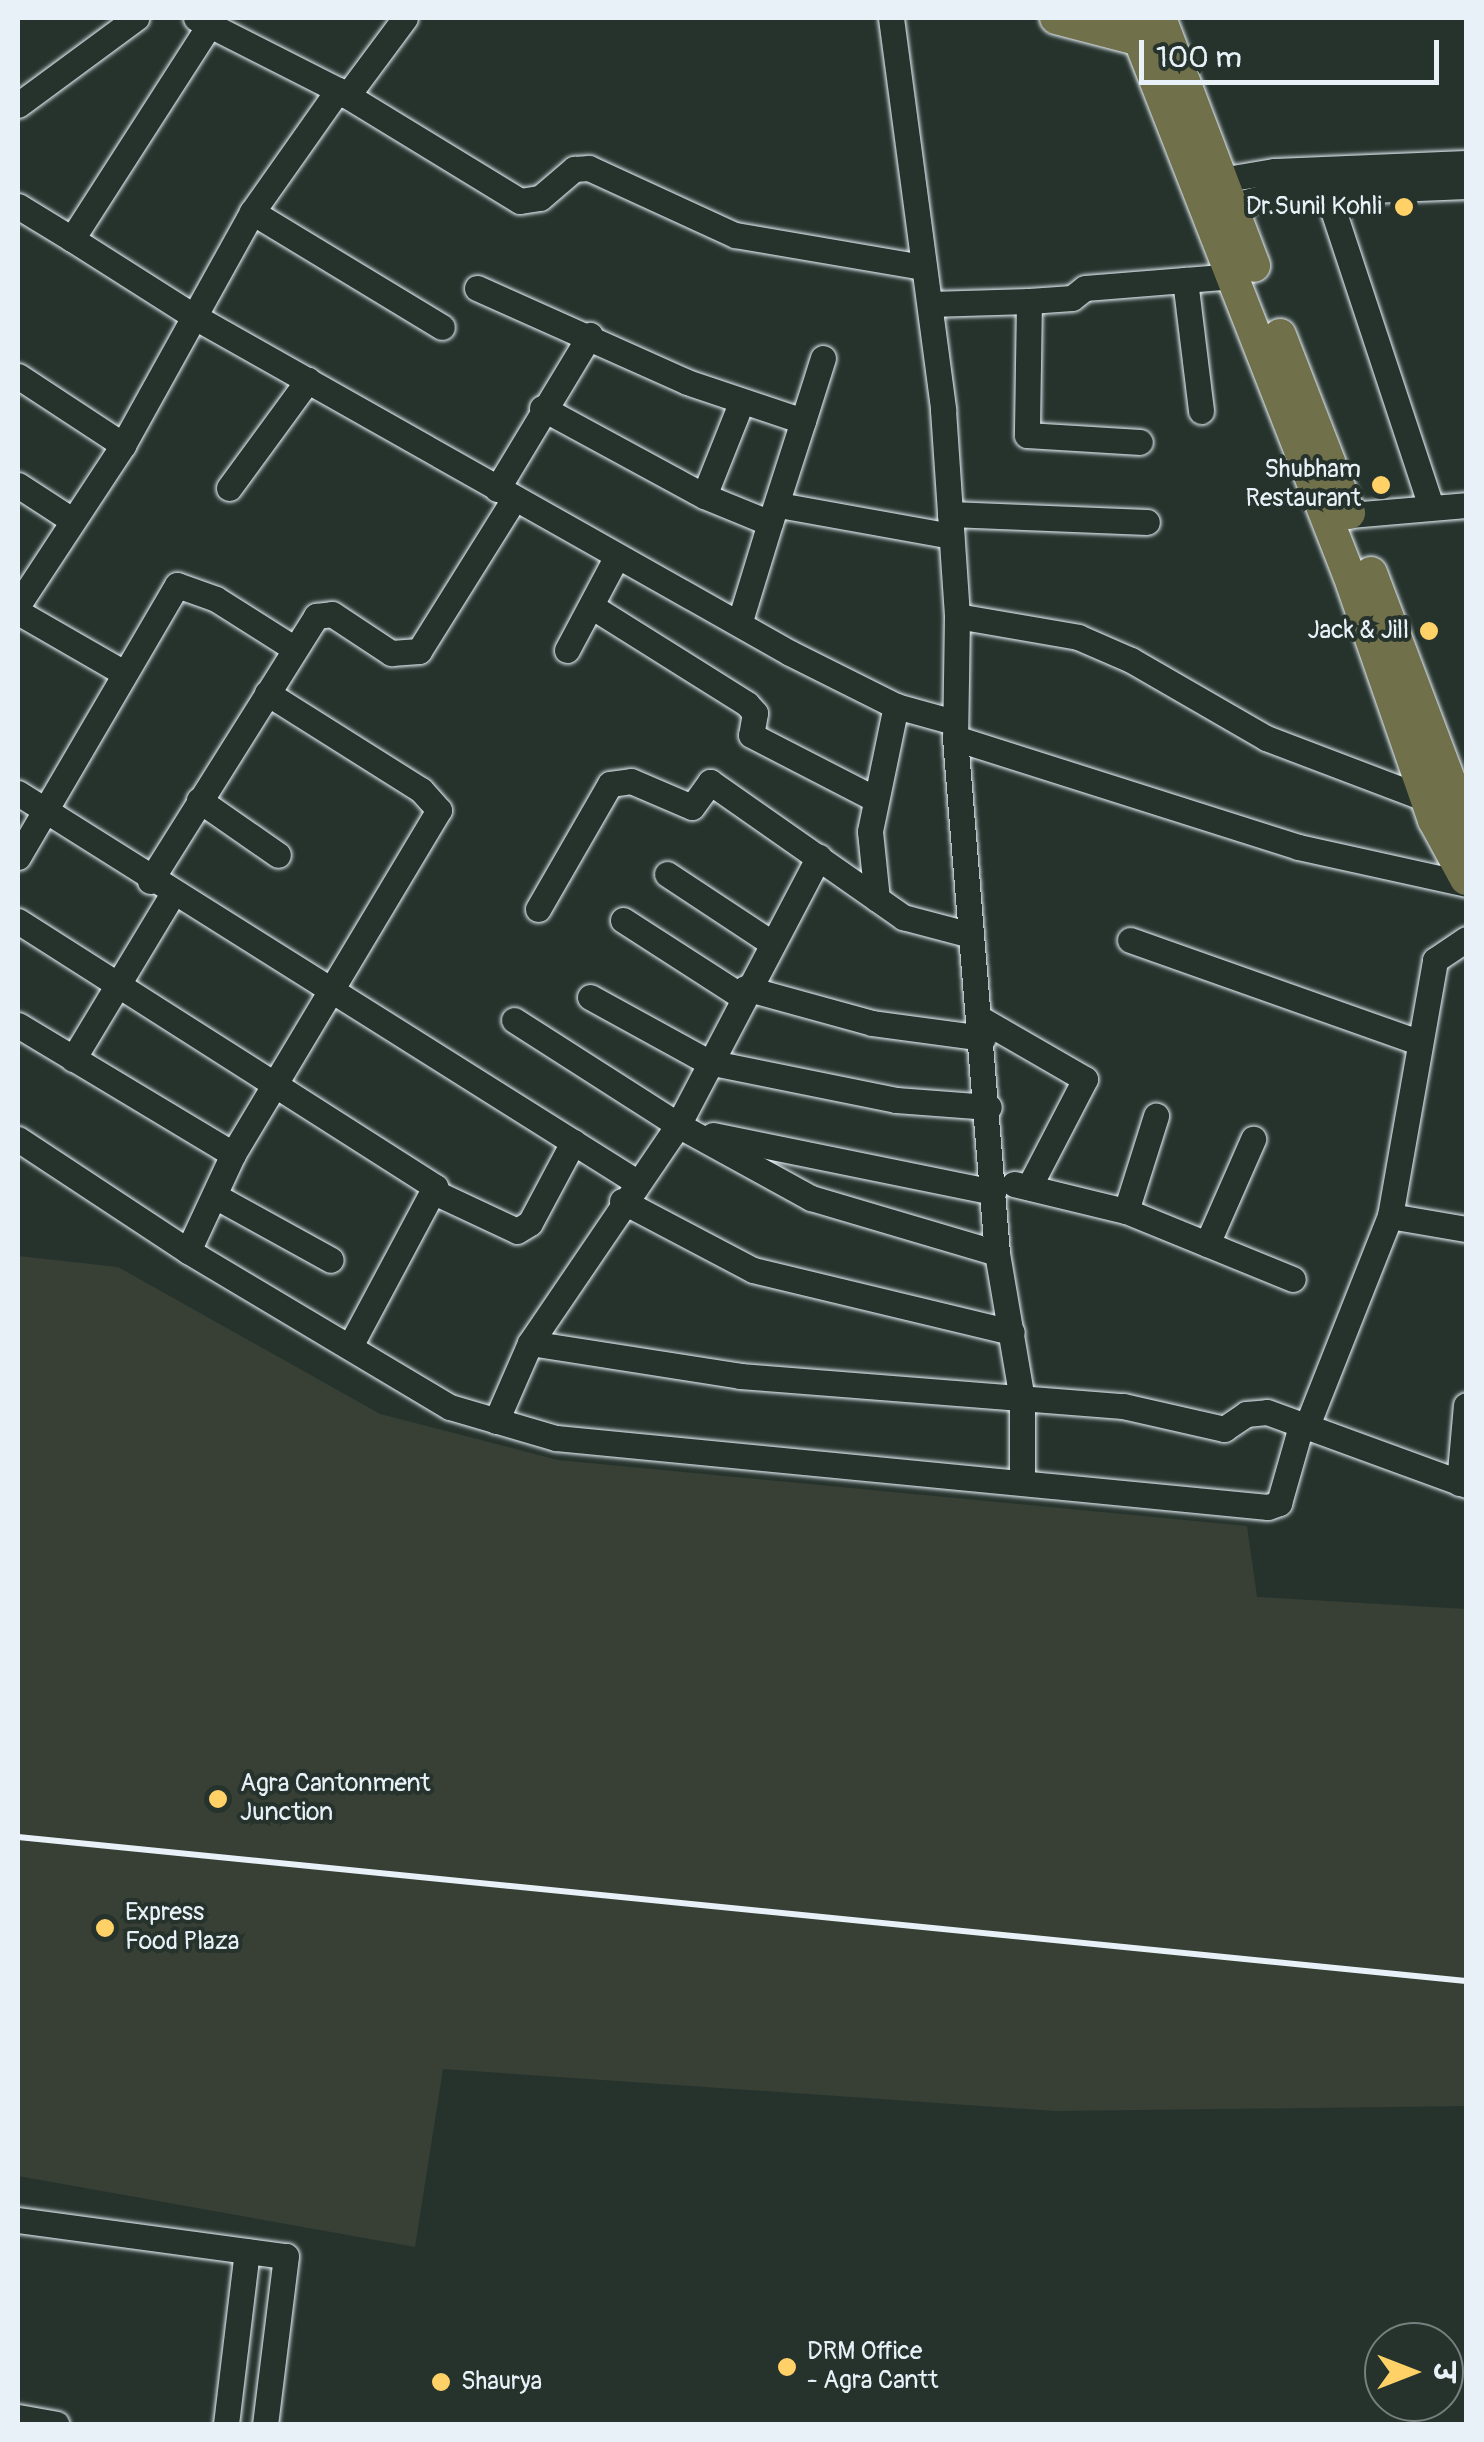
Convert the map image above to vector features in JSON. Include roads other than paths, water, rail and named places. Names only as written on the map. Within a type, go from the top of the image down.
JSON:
[{"type":"main road","points":[[1056,18],[1150,30],[1350,515],[1458,803],[1463,866]]},
{"type":"main road","points":[[1216,195],[1235,276],[1427,798],[1463,866]]},
{"type":"street","points":[[18,105],[136,18]]},
{"type":"street","points":[[124,673],[18,609],[70,518],[123,446],[252,212],[342,93],[405,18]]},
{"type":"street","points":[[892,18],[930,304],[950,525],[957,616],[954,730],[989,1107],[997,1253],[1022,1398],[1022,1482]]},
{"type":"street","points":[[72,239],[201,22],[342,93],[520,200],[540,198],[574,170],[589,168],[735,235],[923,267]]},
{"type":"street","points":[[1216,195],[1466,163]]},
{"type":"street","points":[[1216,195],[1466,186]]},
{"type":"street","points":[[1327,192],[1431,508]]},
{"type":"street","points":[[18,206],[196,317],[505,494],[896,706],[954,730],[1298,847],[1463,866]]},
{"type":"street","points":[[252,212],[442,326]]},
{"type":"street","points":[[930,304],[1029,302],[1072,298],[1085,288],[1235,276]]},
{"type":"street","points":[[1185,280],[1201,411]]},
{"type":"street","points":[[477,288],[741,403],[803,421]]},
{"type":"street","points":[[1029,302],[1027,436],[1140,442]]},
{"type":"street","points":[[73,1058],[116,983],[200,800],[316,616],[326,612],[391,653],[419,651],[505,494],[542,408],[590,335]]},
{"type":"street","points":[[740,621],[822,358]]},
{"type":"street","points":[[18,376],[123,446]]},
{"type":"street","points":[[228,488],[308,380]]},
{"type":"street","points":[[704,496],[741,403]]},
{"type":"street","points":[[542,408],[704,496],[775,514],[950,525],[1147,522]]},
{"type":"street","points":[[18,485],[70,518]]},
{"type":"street","points":[[1350,515],[1466,505]]},
{"type":"street","points":[[567,650],[617,556]]},
{"type":"street","points":[[18,857],[177,586],[216,599],[295,648]]},
{"type":"street","points":[[590,606],[747,704],[755,714],[751,736],[875,799]]},
{"type":"street","points":[[957,616],[1078,637],[1147,668],[1266,738],[1427,798]]},
{"type":"street","points":[[188,1251],[232,1154],[439,810],[422,790],[267,693]]},
{"type":"street","points":[[877,899],[870,831],[896,706]]},
{"type":"street","points":[[538,909],[617,780],[692,807],[712,783],[911,921],[971,935]]},
{"type":"street","points":[[18,793],[161,888],[573,1142],[629,1191],[752,1270],[1012,1332]]},
{"type":"street","points":[[200,800],[278,856]]},
{"type":"street","points":[[496,1421],[530,1343],[629,1191],[683,1128],[708,1062],[818,857]]},
{"type":"street","points":[[667,874],[770,942]]},
{"type":"street","points":[[18,920],[277,1082],[436,1193],[517,1231],[530,1223],[573,1142]]},
{"type":"street","points":[[623,920],[743,992],[872,1023],[982,1028],[1085,1079],[1029,1187]]},
{"type":"street","points":[[18,1139],[188,1251],[351,1344],[450,1407],[496,1421],[556,1438],[1273,1506],[1390,1216],[1416,1041],[1435,960],[1466,939]]},
{"type":"street","points":[[1130,940],[1416,1041]]},
{"type":"street","points":[[590,997],[708,1062],[896,1100],[989,1107]]},
{"type":"street","points":[[514,1020],[683,1128],[810,1198],[997,1253]]},
{"type":"street","points":[[18,1026],[232,1154]]},
{"type":"street","points":[[1126,1211],[1156,1116]]},
{"type":"street","points":[[683,1128],[993,1186],[1029,1187],[1126,1211],[1292,1279]]},
{"type":"street","points":[[1207,1244],[1253,1139]]},
{"type":"street","points":[[351,1344],[436,1193]]},
{"type":"street","points":[[215,1196],[331,1260]]},
{"type":"street","points":[[1390,1216],[1466,1229]]},
{"type":"street","points":[[530,1343],[740,1376],[1123,1406],[1224,1428],[1253,1412],[1463,1484],[1466,1404]]},
{"type":"street","points":[[18,2220],[287,2258],[266,2424]]},
{"type":"street","points":[[226,2424],[248,2251]]},
{"type":"street","points":[[18,2418],[56,2424]]},
{"type":"railway","points":[[18,1837],[1466,1981]]},
{"type":"place","name":"Dr.Sunil Kohli","points":[[1404,207]]},
{"type":"place","name":"Shubham Restaurant","points":[[1381,485]]},
{"type":"place","name":"Jack & Jill","points":[[1429,631]]},
{"type":"place","name":"Agra Cantonment Junction","points":[[218,1799]]},
{"type":"place","name":"Express Food Plaza","points":[[105,1928]]},
{"type":"place","name":"DRM Office - Agra Cantt","points":[[787,2367]]},
{"type":"place","name":"Shaurya","points":[[441,2382]]}]
